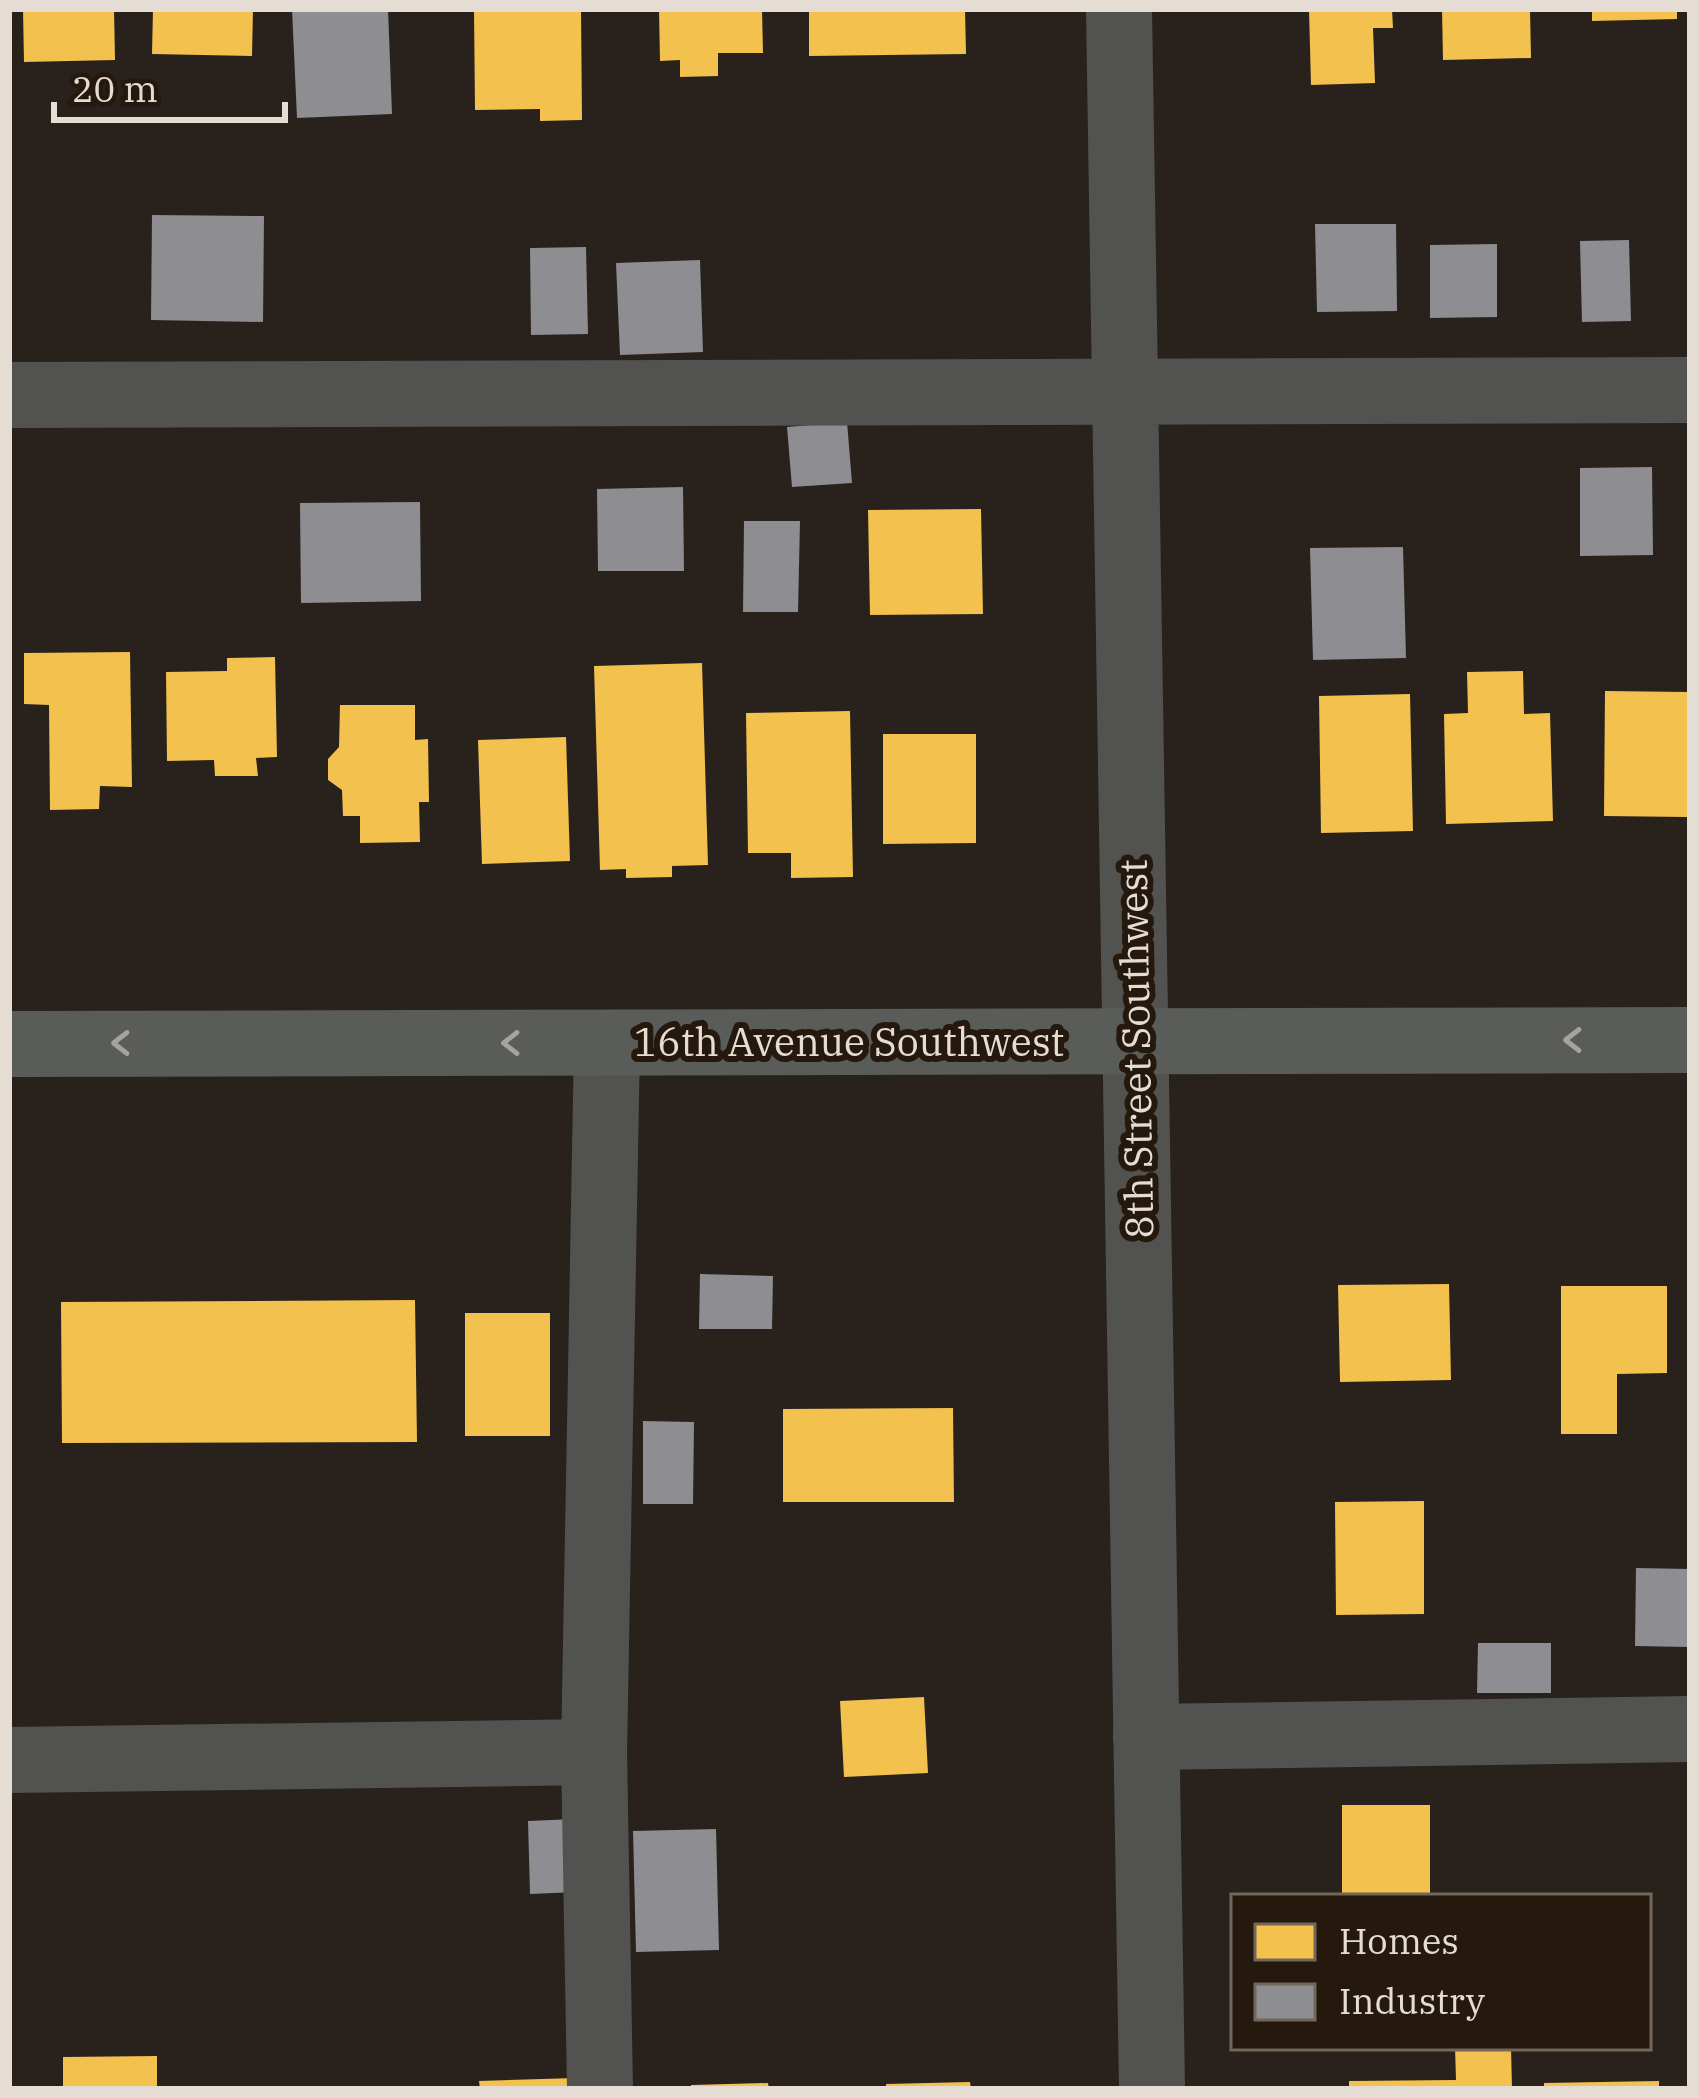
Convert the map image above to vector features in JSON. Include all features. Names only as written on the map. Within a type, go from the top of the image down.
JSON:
[{"type":"main road","name":"16th Avenue Southwest","points":[[9,1043],[1690,1040]]},
{"type":"street","name":"8th Street Southwest","points":[[1119,9],[1152,2089]]},
{"type":"street","points":[[9,395],[1690,390]]},
{"type":"street","points":[[600,2089],[594,1752],[607,1042]]},
{"type":"street","points":[[1146,1737],[1690,1729]]},
{"type":"street","points":[[9,1760],[594,1752]]},
{"type":"building: Homes","points":[[23,9],[114,9],[115,60],[24,62]]},
{"type":"building: Homes","points":[[153,9],[253,9],[252,56],[152,54]]},
{"type":"building: Homes","points":[[474,9],[581,9],[582,120],[540,121],[540,109],[475,110]]},
{"type":"building: Homes","points":[[659,9],[762,9],[763,53],[718,53],[718,76],[680,77],[680,60],[660,61]]},
{"type":"building: Homes","points":[[809,9],[965,9],[966,54],[809,56]]},
{"type":"building: Homes","points":[[1309,9],[1392,9],[1393,28],[1373,28],[1375,83],[1311,85]]},
{"type":"building: Homes","points":[[1442,9],[1530,9],[1531,58],[1443,60]]},
{"type":"building: Homes","points":[[1592,9],[1677,9],[1677,19],[1592,21]]},
{"type":"building: Homes","points":[[981,509],[983,614],[870,615],[868,510]]},
{"type":"building: Homes","points":[[130,652],[132,787],[100,786],[99,809],[50,810],[49,705],[24,704],[24,653]]},
{"type":"building: Homes","points":[[275,657],[277,757],[256,758],[258,776],[215,776],[214,760],[167,761],[166,672],[227,671],[227,658]]},
{"type":"building: Homes","points":[[702,663],[708,865],[672,866],[672,877],[626,878],[626,869],[600,870],[594,666]]},
{"type":"building: Homes","points":[[1523,671],[1524,714],[1550,713],[1553,821],[1446,824],[1444,714],[1468,713],[1467,672]]},
{"type":"building: Homes","points":[[1605,691],[1688,692],[1687,817],[1604,816]]},
{"type":"building: Homes","points":[[1410,694],[1413,831],[1321,833],[1319,696]]},
{"type":"building: Homes","points":[[340,705],[415,705],[415,740],[428,739],[429,802],[419,802],[420,842],[360,843],[360,816],[343,816],[342,790],[328,780],[328,759],[339,747]]},
{"type":"building: Homes","points":[[850,711],[853,877],[791,878],[791,853],[748,853],[746,713]]},
{"type":"building: Homes","points":[[883,734],[976,734],[976,843],[883,844]]},
{"type":"building: Homes","points":[[566,737],[570,861],[482,864],[478,740]]},
{"type":"building: Homes","points":[[1449,1284],[1451,1380],[1340,1382],[1338,1285]]},
{"type":"building: Homes","points":[[1561,1286],[1667,1286],[1667,1373],[1617,1374],[1617,1434],[1561,1434]]},
{"type":"building: Homes","points":[[415,1300],[417,1442],[62,1443],[61,1302]]},
{"type":"building: Homes","points":[[465,1313],[550,1313],[550,1436],[465,1436]]},
{"type":"building: Homes","points":[[953,1408],[954,1502],[783,1502],[783,1409]]},
{"type":"building: Homes","points":[[1424,1501],[1424,1614],[1336,1615],[1335,1502]]},
{"type":"building: Homes","points":[[924,1697],[928,1773],[844,1777],[840,1701]]},
{"type":"building: Homes","points":[[1342,1805],[1430,1805],[1430,1894],[1342,1894]]},
{"type":"building: Homes","points":[[1455,2050],[1511,2050],[1512,2089],[1349,2089],[1349,2081],[1456,2080]]},
{"type":"building: Homes","points":[[157,2056],[157,2089],[63,2089],[63,2057]]},
{"type":"building: Homes","points":[[576,2078],[576,2089],[480,2089],[479,2081]]},
{"type":"building: Homes","points":[[1659,2081],[1659,2089],[1544,2089],[1544,2083]]},
{"type":"building: Homes","points":[[970,2082],[971,2089],[886,2089],[886,2084]]},
{"type":"building: Homes","points":[[768,2083],[769,2089],[691,2089],[691,2085]]},
{"type":"building: Industry","points":[[292,9],[388,9],[392,114],[297,118]]},
{"type":"building: Industry","points":[[152,215],[264,216],[263,322],[151,320]]},
{"type":"building: Industry","points":[[1315,224],[1396,224],[1397,311],[1317,312]]},
{"type":"building: Industry","points":[[1629,240],[1631,321],[1582,322],[1580,241]]},
{"type":"building: Industry","points":[[1497,244],[1497,317],[1430,318],[1430,245]]},
{"type":"building: Industry","points":[[586,247],[588,334],[531,335],[530,248]]},
{"type":"building: Industry","points":[[700,260],[703,352],[620,355],[616,263]]},
{"type":"building: Industry","points":[[847,422],[852,483],[792,487],[787,427]]},
{"type":"building: Industry","points":[[1652,467],[1653,555],[1580,556],[1580,468]]},
{"type":"building: Industry","points":[[683,487],[684,571],[598,571],[597,489]]},
{"type":"building: Industry","points":[[420,502],[421,601],[301,603],[300,503]]},
{"type":"building: Industry","points":[[744,521],[800,521],[798,612],[743,612]]},
{"type":"building: Industry","points":[[1403,547],[1406,658],[1313,660],[1310,548]]},
{"type":"building: Industry","points":[[700,1274],[773,1276],[772,1329],[699,1329]]},
{"type":"building: Industry","points":[[643,1421],[694,1422],[693,1504],[643,1504]]},
{"type":"building: Industry","points":[[1636,1568],[1689,1569],[1687,1647],[1635,1646]]},
{"type":"building: Industry","points":[[1478,1643],[1551,1643],[1551,1693],[1477,1693]]},
{"type":"building: Industry","points":[[574,1819],[577,1892],[530,1894],[528,1821]]},
{"type":"building: Industry","points":[[716,1829],[719,1950],[636,1952],[633,1831]]}]
